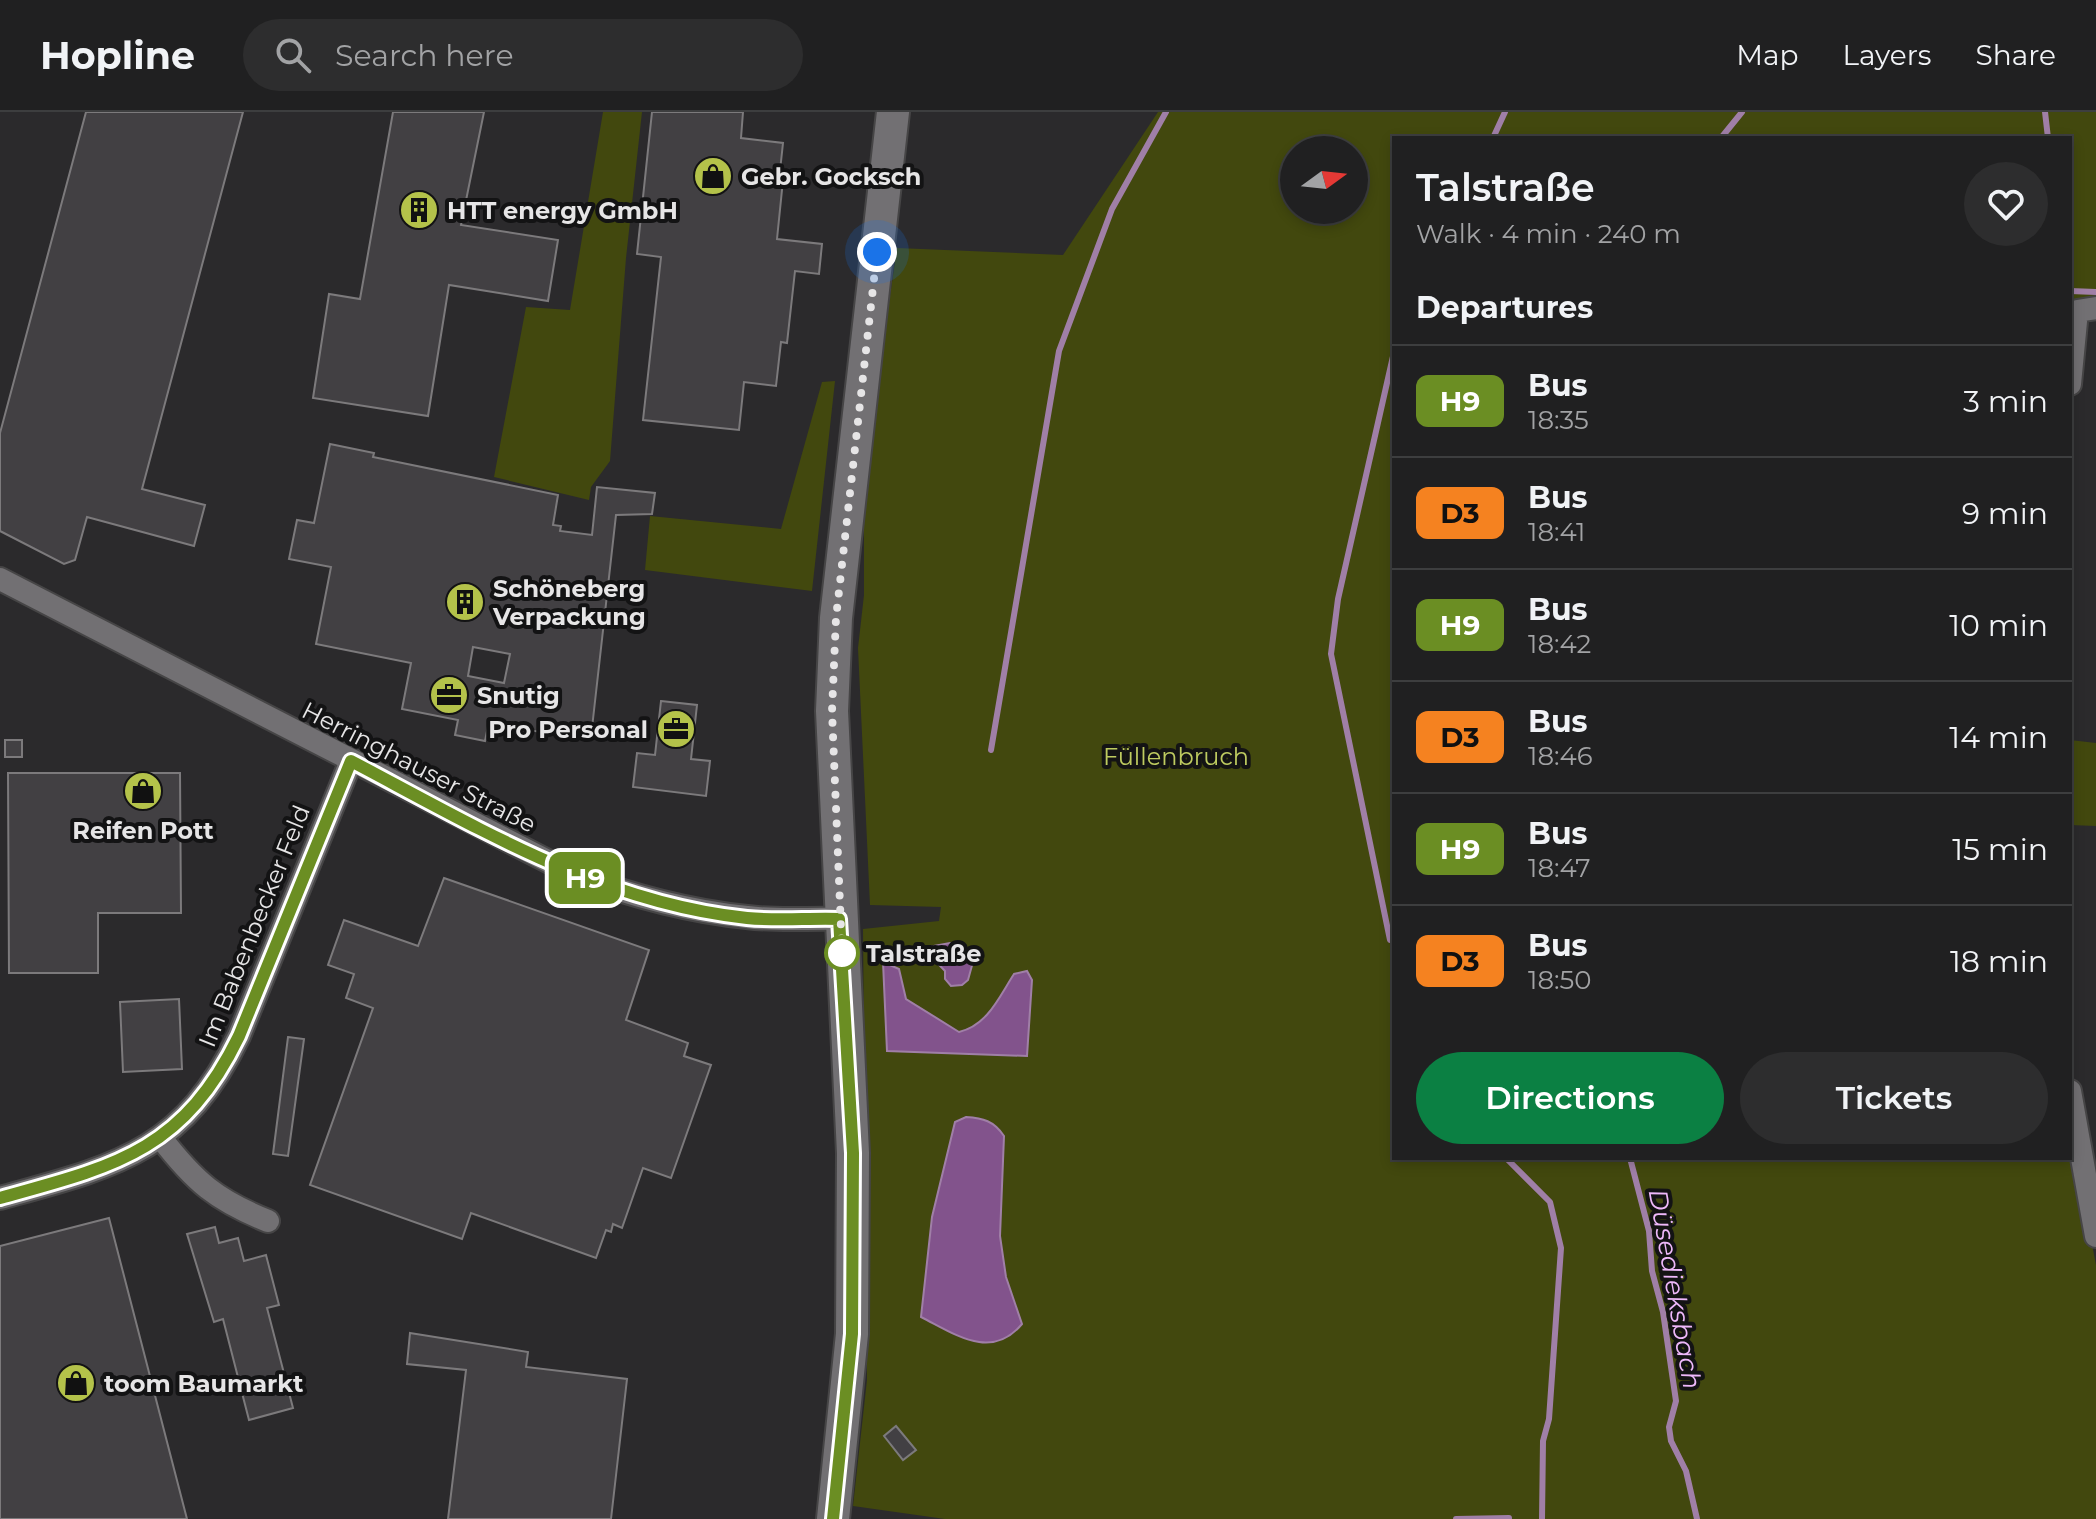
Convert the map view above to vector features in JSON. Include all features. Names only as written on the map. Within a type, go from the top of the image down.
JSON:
[{"type":"street","points":[[833,1519],[852,1334],[853,1153],[839,919],[832,711],[836,618],[893,112]]},
{"type":"street","points":[[2072,375],[2086,309]]},
{"type":"street","name":"Herringhauser Straße","points":[[0,579],[514,846],[615,890],[664,903],[749,918],[839,919]]},
{"type":"street","name":"Im Babenbecker Feld","points":[[0,1198],[111,1164],[161,1138],[200,1103],[220,1075],[351,761]]},
{"type":"street","points":[[2072,1100],[2090,1179],[2096,1236]]},
{"type":"street","points":[[161,1138],[190,1176],[234,1206],[268,1221]]},
{"type":"green space","points":[[603,112],[642,112],[626,258],[610,461],[591,487],[589,500],[494,477],[526,307],[570,310]]},
{"type":"green space","name":"Füllenbruch","points":[[1158,112],[2096,112],[2096,301],[2072,341],[2072,136],[1392,136],[1392,1160],[2072,1160],[2072,1141],[2096,1265],[2096,1519],[945,1519],[853,1506],[867,1380],[863,929],[939,921],[941,907],[870,905],[858,648],[864,595],[864,475],[897,248],[1063,255]]},
{"type":"green space","points":[[835,381],[812,591],[645,570],[650,516],[781,529],[822,382]]},
{"type":"green space","points":[[2072,740],[2096,743],[2096,826],[2072,825]]},
{"type":"shaded area","points":[[950,943],[976,951],[968,980],[962,985],[951,986],[945,979],[945,971],[923,948]]},
{"type":"shaded area","points":[[883,962],[899,969],[906,999],[959,1032],[985,1017],[1014,974],[1027,971],[1032,980],[1027,1056],[887,1051]]},
{"type":"shaded area","points":[[966,1117],[988,1121],[1004,1136],[1000,1236],[1006,1277],[1022,1324],[1010,1335],[985,1343],[960,1336],[921,1317],[932,1217],[955,1122]]},
{"type":"building","points":[[86,112],[243,112],[142,489],[205,505],[194,546],[87,517],[75,560],[64,564],[0,531],[0,433]]},
{"type":"building","points":[[393,112],[484,112],[461,225],[558,240],[548,301],[449,285],[428,416],[313,398],[329,294],[360,299]]},
{"type":"building","points":[[652,112],[743,112],[741,138],[783,143],[777,239],[822,244],[819,274],[795,271],[787,343],[781,342],[776,386],[744,382],[739,430],[643,420],[661,257],[637,254]]},
{"type":"building","name":"Schöneberg Verpackung","points":[[330,444],[374,453],[373,457],[558,495],[553,525],[561,526],[560,531],[592,535],[597,487],[655,493],[652,514],[616,515],[591,737],[488,726],[485,741],[455,735],[458,720],[402,709],[411,663],[316,644],[331,567],[289,559],[297,520],[314,523]],"holes":[[[473,647],[510,654],[504,683],[468,676]]]},
{"type":"building","name":"Pro Personal","points":[[661,701],[697,705],[691,759],[710,761],[706,796],[633,787],[637,753],[655,755]]},
{"type":"building","points":[[5,740],[22,740],[22,757],[5,757]]},
{"type":"building","points":[[8,773],[180,773],[181,913],[98,913],[98,973],[9,973]]},
{"type":"building","points":[[444,878],[649,950],[626,1020],[688,1043],[684,1056],[711,1065],[671,1178],[643,1168],[622,1228],[613,1224],[611,1232],[606,1230],[596,1258],[471,1213],[462,1239],[310,1185],[373,1008],[346,998],[354,974],[328,965],[344,920],[418,946]]},
{"type":"building","points":[[179,999],[182,1069],[123,1072],[120,1002]]},
{"type":"building","points":[[288,1037],[304,1039],[288,1156],[273,1154]]},
{"type":"building","name":"toom Baumarkt","points":[[109,1218],[187,1519],[0,1519],[0,1246]]},
{"type":"building","points":[[215,1227],[219,1243],[238,1238],[244,1261],[266,1255],[279,1305],[267,1308],[293,1408],[249,1420],[223,1319],[214,1322],[187,1234]]},
{"type":"building","points":[[410,1333],[528,1352],[526,1367],[627,1379],[611,1519],[448,1519],[466,1370],[407,1364]]},
{"type":"building","points":[[896,1426],[916,1450],[903,1460],[884,1436]]},
{"type":"waterway","points":[[991,750],[1059,351],[1112,209],[1166,112]]},
{"type":"waterway","points":[[1494,136],[1505,112]]},
{"type":"waterway","name":"Düsedieksbach","points":[[1723,136],[1742,112]]},
{"type":"waterway","points":[[2045,112],[2048,136]]},
{"type":"waterway","points":[[2072,291],[2096,292]]},
{"type":"waterway","points":[[1390,940],[1331,654],[1338,599],[1392,361]]},
{"type":"waterway","points":[[1508,1160],[1550,1202],[1561,1248],[1549,1419],[1543,1441],[1542,1519]]},
{"type":"waterway","name":"Düsedieksbach","points":[[1631,1160],[1649,1231],[1652,1271],[1663,1312],[1676,1401],[1669,1427],[1671,1441],[1686,1471],[1697,1519]]},
{"type":"waterway","points":[[1456,1519],[1509,1518]]},
{"type":"bus line","name":"H9","points":[[0,1198],[66,1180],[135,1153],[161,1138],[200,1103],[220,1075],[239,1036],[306,864],[351,761],[514,846],[615,890],[664,903],[749,918],[839,919],[853,1153],[852,1334],[833,1519]]},
{"type":"place","name":"Gebr. Gocksch","points":[[713,176]]},
{"type":"place","name":"HTT energy GmbH","points":[[419,210]]},
{"type":"place","name":"Schöneberg Verpackung","points":[[465,602]]},
{"type":"place","name":"Snutig","points":[[449,695]]},
{"type":"place","name":"Pro Personal","points":[[676,729]]},
{"type":"place","name":"Reifen Pott","points":[[143,791]]},
{"type":"place","name":"Talstraße","points":[[842,953]]},
{"type":"place","name":"toom Baumarkt","points":[[76,1383]]},
{"type":"route","points":[[842,953],[832,711],[836,618],[877,252]]}]
